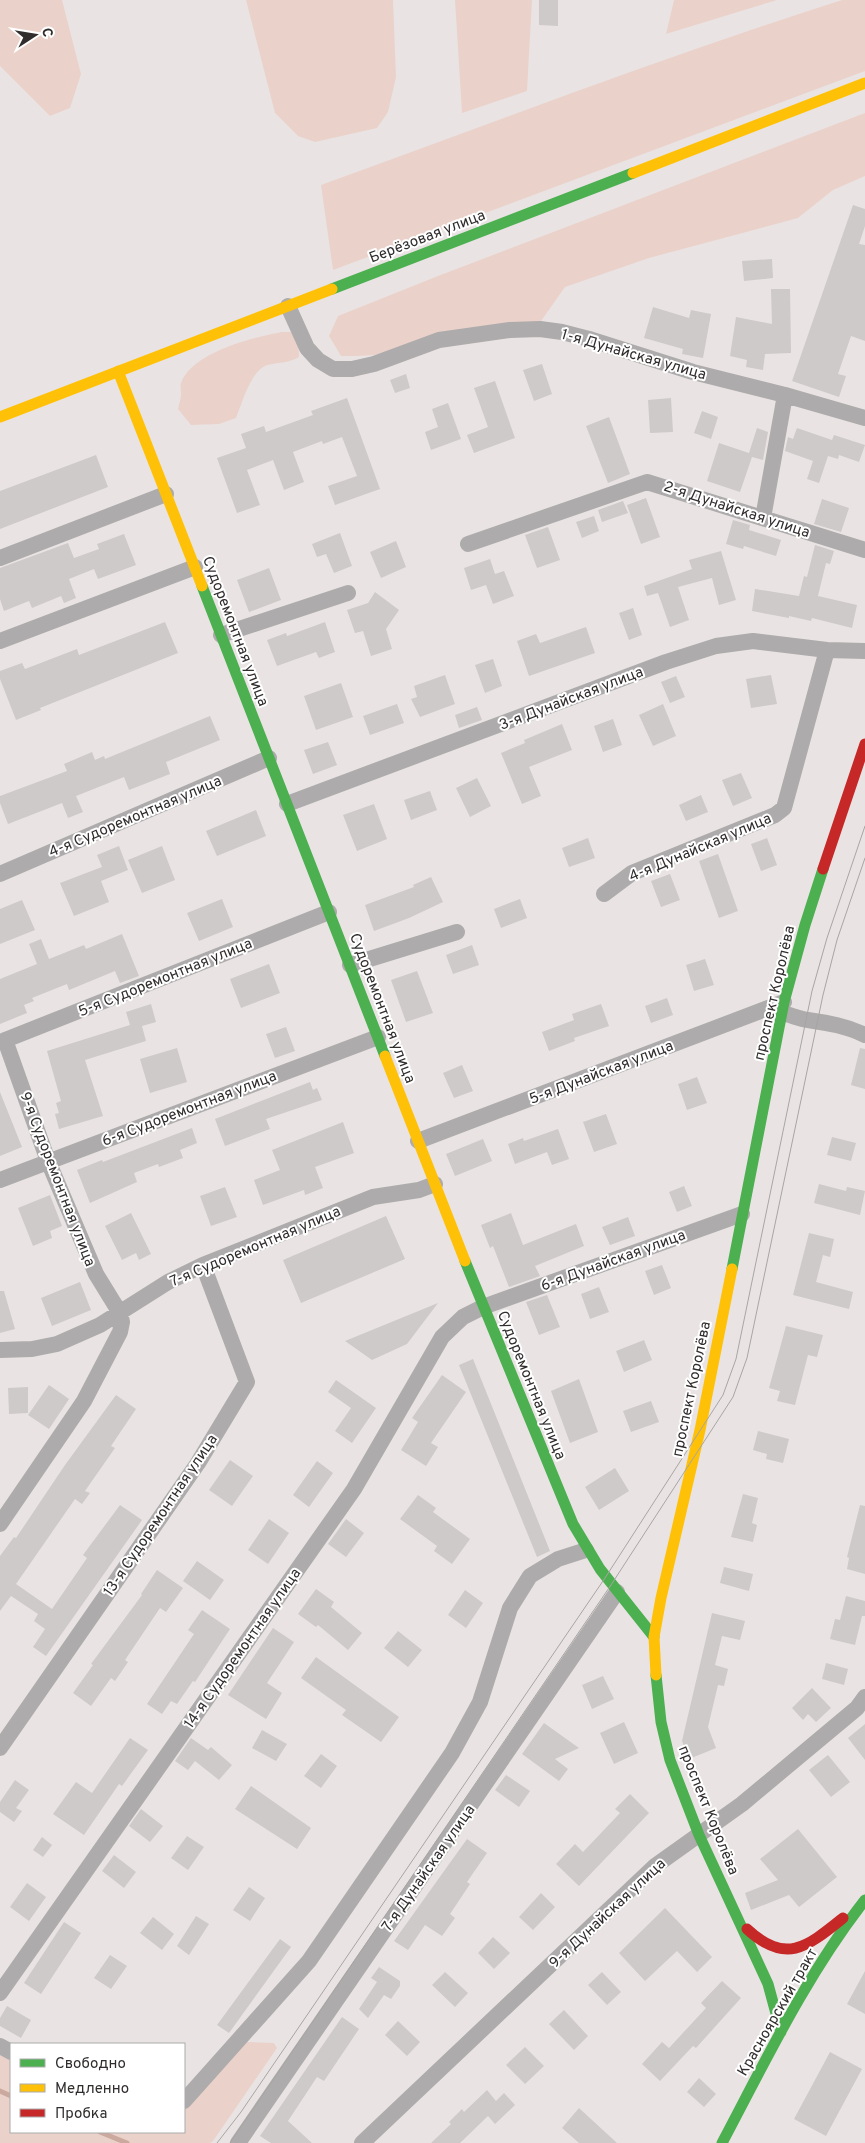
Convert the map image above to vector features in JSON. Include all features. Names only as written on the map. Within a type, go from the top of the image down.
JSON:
[{"type":"main road","name":"Берёзовая улица","points":[[0,416],[865,83]]},
{"type":"main road","name":"Судоремонтная улица","points":[[118,371],[483,1307],[573,1524],[586,1550],[654,1637]]},
{"type":"main road","name":"проспект Королёва","points":[[781,2032],[768,1984],[699,1834],[670,1760],[661,1722],[656,1684],[654,1637],[691,1462],[700,1430],[783,1008],[805,925],[865,744]]},
{"type":"main road","points":[[739,1920],[758,1942],[780,1951],[792,1950],[825,1934],[864,1901]]},
{"type":"main road","name":"Красноярский тракт","points":[[722,2143],[781,2032],[839,1933],[864,1901]]},
{"type":"street","name":"1-я Дунайская улица","points":[[288,306],[307,348],[318,360],[333,369],[352,369],[374,364],[440,340],[510,330],[540,329],[589,339],[693,372],[785,394],[865,418]]},
{"type":"street","points":[[763,518],[785,394]]},
{"type":"street","name":"2-я Дунайская улица","points":[[468,544],[647,482],[865,550]]},
{"type":"street","points":[[0,558],[166,494]]},
{"type":"street","points":[[0,642],[195,567]]},
{"type":"street","points":[[221,635],[348,593]]},
{"type":"street","name":"3-я Дунайская улица","points":[[287,804],[666,662],[716,646],[753,642],[827,650],[865,651]]},
{"type":"street","name":"4-я Дунайская улица","points":[[604,894],[632,873],[775,816],[784,808],[827,650]]},
{"type":"street","name":"4-я Судоремонтная улица","points":[[0,874],[269,758]]},
{"type":"street","name":"5-я Судоремонтная улица","points":[[3,1041],[330,912]]},
{"type":"street","points":[[350,965],[457,932]]},
{"type":"street","points":[[783,1008],[806,1020],[853,1029],[865,1035]]},
{"type":"street","name":"5-я Дунайская улица","points":[[418,1141],[783,1008]]},
{"type":"street","name":"6-я Судоремонтная улица","points":[[0,1180],[378,1037]]},
{"type":"street","name":"9-я Судоремонтная улица","points":[[3,1041],[48,1161],[96,1274],[120,1313]]},
{"type":"street","name":"7-я Судоремонтная улица","points":[[0,1350],[32,1349],[57,1344],[100,1325],[168,1282],[203,1265],[373,1197],[419,1190],[435,1184]]},
{"type":"street","name":"6-я Дунайская улица","points":[[483,1307],[742,1214]]},
{"type":"street","name":"13-я Судоремонтная улица","points":[[0,1748],[198,1463],[247,1382],[203,1265]]},
{"type":"street","name":"14-я Судоремонтная улица","points":[[0,1993],[354,1489],[442,1337],[464,1317],[483,1307]]},
{"type":"street","points":[[0,1524],[84,1401],[120,1332],[122,1322],[120,1313]]},
{"type":"street","points":[[185,2100],[309,1961],[452,1753],[480,1702],[510,1608],[530,1576],[558,1558],[586,1550]]},
{"type":"street","name":"7-я Дунайская улица","points":[[238,2143],[617,1592]]},
{"type":"street","name":"9-я Дунайская улица","points":[[362,2143],[655,1866],[742,1804],[857,1708],[865,1697]]},
{"type":"shaded area","points":[[0,0],[62,0],[81,74],[70,108],[50,116],[0,66]]},
{"type":"shaded area","points":[[246,0],[393,0],[396,77],[388,112],[377,128],[315,142],[298,136],[275,113]]},
{"type":"shaded area","points":[[455,0],[532,0],[527,91],[462,113]]},
{"type":"shaded area","points":[[674,0],[777,0],[666,34]]},
{"type":"shaded area","points":[[842,0],[865,0],[865,71],[333,270],[321,185],[646,67]]},
{"type":"shaded area","points":[[865,113],[865,176],[833,190],[798,218],[649,258],[565,287],[539,324],[441,346],[366,355],[341,356],[329,336],[338,316]]},
{"type":"shaded area","points":[[282,332],[291,332],[298,338],[299,357],[262,368],[252,380],[236,418],[219,424],[191,425],[178,409],[181,383],[187,372],[198,363],[225,348]]},
{"type":"shaded area","points":[[247,2042],[274,2043],[277,2048],[210,2143],[0,2143],[0,2053],[10,2058],[10,2133],[185,2133],[185,2104]]},
{"type":"building","points":[[539,0],[558,0],[558,26],[539,25]]},
{"type":"building","points":[[853,205],[865,209],[865,226],[859,244],[865,245],[865,341],[851,336],[838,374],[846,376],[839,397],[792,381]]},
{"type":"building","points":[[772,259],[773,278],[744,281],[742,261]]},
{"type":"building","points":[[771,289],[790,289],[791,353],[765,354],[763,370],[746,367],[747,360],[730,356],[736,317],[772,324]]},
{"type":"building","points":[[653,307],[689,318],[691,310],[711,314],[703,358],[682,354],[683,349],[644,338]]},
{"type":"building","points":[[542,364],[552,394],[534,401],[523,370]]},
{"type":"building","points":[[406,374],[410,388],[395,393],[390,380]]},
{"type":"building","points":[[495,381],[515,438],[474,453],[467,435],[488,427],[474,388]]},
{"type":"building","points":[[347,398],[380,489],[335,505],[328,486],[357,476],[342,437],[323,444],[322,441],[293,452],[304,482],[284,490],[273,460],[247,470],[260,505],[237,513],[217,458],[246,448],[241,434],[264,426],[266,432],[313,415],[311,411]]},
{"type":"building","points":[[671,398],[673,432],[650,433],[648,400]]},
{"type":"building","points":[[448,403],[461,439],[431,450],[425,432],[438,427],[432,409]]},
{"type":"building","points":[[702,411],[718,417],[711,439],[694,433]]},
{"type":"building","points":[[609,417],[630,474],[608,483],[586,426]]},
{"type":"building","points":[[757,428],[768,432],[763,460],[752,457],[740,492],[707,481],[719,443],[749,453]]},
{"type":"building","points":[[797,428],[832,440],[834,435],[865,445],[859,462],[839,455],[838,459],[828,456],[819,483],[807,479],[813,461],[785,451],[788,437],[793,439]]},
{"type":"building","points":[[96,455],[108,487],[0,529],[0,491]]},
{"type":"building","points":[[646,498],[660,537],[641,544],[627,505]]},
{"type":"building","points":[[822,499],[849,508],[841,532],[814,524]]},
{"type":"building","points":[[623,501],[628,513],[602,522],[598,510]]},
{"type":"building","points":[[594,516],[599,531],[582,538],[576,522]]},
{"type":"building","points":[[733,520],[750,525],[749,530],[781,540],[776,556],[744,546],[743,549],[726,544]]},
{"type":"building","points":[[548,527],[560,560],[537,568],[525,535]]},
{"type":"building","points":[[340,533],[352,566],[334,573],[326,554],[317,557],[312,544]]},
{"type":"building","points":[[124,534],[136,565],[98,579],[94,569],[69,579],[76,598],[64,603],[61,596],[32,608],[29,601],[4,611],[0,599],[0,568],[68,543],[74,558],[99,549],[97,544]]},
{"type":"building","points":[[396,541],[406,567],[381,578],[370,552]]},
{"type":"building","points":[[815,545],[834,551],[830,564],[826,563],[818,596],[857,605],[852,628],[812,618],[811,621],[752,611],[755,589],[799,596],[804,576],[807,577]]},
{"type":"building","points":[[721,551],[736,600],[719,605],[712,578],[678,587],[689,620],[670,627],[658,593],[647,596],[644,586],[692,569],[689,560]]},
{"type":"building","points":[[490,559],[495,574],[504,571],[514,596],[493,604],[486,585],[471,590],[464,568]]},
{"type":"building","points":[[269,568],[281,600],[249,612],[237,580]]},
{"type":"building","points":[[375,592],[399,610],[386,629],[392,649],[371,656],[363,631],[355,633],[347,610],[368,603]]},
{"type":"building","points":[[633,608],[642,635],[629,640],[619,613]]},
{"type":"building","points":[[165,622],[178,653],[40,708],[41,710],[16,720],[0,679],[0,671],[22,663],[25,669],[77,649],[79,655]]},
{"type":"building","points":[[325,622],[335,652],[319,658],[316,652],[277,666],[267,640],[286,633],[287,636]]},
{"type":"building","points":[[586,627],[595,653],[529,676],[517,641],[536,634],[540,643]]},
{"type":"building","points":[[493,659],[502,686],[485,693],[475,665]]},
{"type":"building","points":[[445,675],[455,704],[420,717],[411,699],[417,697],[414,686]]},
{"type":"building","points":[[771,675],[777,704],[751,708],[746,679]]},
{"type":"building","points":[[676,676],[685,697],[670,703],[661,682]]},
{"type":"building","points":[[341,683],[353,717],[316,730],[304,696]]},
{"type":"building","points":[[397,704],[404,723],[370,735],[363,716]]},
{"type":"building","points":[[663,704],[676,736],[653,746],[639,715]]},
{"type":"building","points":[[477,707],[482,720],[459,728],[455,715]]},
{"type":"building","points":[[210,716],[220,740],[166,762],[170,774],[129,790],[124,777],[76,796],[83,812],[68,818],[62,803],[8,824],[0,803],[0,796],[67,771],[64,764],[92,752],[95,760],[104,756],[105,759]]},
{"type":"building","points":[[613,719],[622,745],[603,752],[594,726]]},
{"type":"building","points":[[562,724],[572,750],[529,767],[541,796],[522,804],[501,753],[525,743],[524,740]]},
{"type":"building","points":[[328,742],[337,765],[313,774],[304,750]]},
{"type":"building","points":[[741,773],[752,798],[733,806],[722,780]]},
{"type":"building","points":[[477,778],[491,806],[470,817],[456,788]]},
{"type":"building","points":[[430,791],[437,810],[411,820],[404,800]]},
{"type":"building","points":[[701,795],[708,812],[686,821],[679,805]]},
{"type":"building","points":[[374,804],[387,839],[357,851],[343,815]]},
{"type":"building","points":[[256,810],[266,836],[217,856],[206,831]]},
{"type":"building","points":[[588,838],[595,858],[569,867],[562,848]]},
{"type":"building","points":[[767,838],[777,865],[761,871],[751,844]]},
{"type":"building","points":[[119,846],[128,870],[101,881],[109,902],[74,916],[60,883],[102,867],[97,855]]},
{"type":"building","points":[[162,846],[175,880],[142,893],[128,860]]},
{"type":"building","points":[[718,854],[738,911],[719,918],[699,861]]},
{"type":"building","points":[[670,874],[680,900],[661,907],[651,881]]},
{"type":"building","points":[[431,877],[443,902],[409,918],[374,931],[365,905],[414,887],[413,885]]},
{"type":"building","points":[[222,899],[233,927],[199,941],[187,913]]},
{"type":"building","points":[[520,899],[527,918],[501,928],[494,909]]},
{"type":"building","points":[[22,900],[35,930],[0,944],[0,909]]},
{"type":"building","points":[[122,934],[139,976],[120,983],[115,971],[69,990],[67,984],[32,998],[34,1001],[24,1005],[27,1013],[0,1024],[0,979],[37,964],[29,944],[41,939],[49,959],[84,945],[86,949]]},
{"type":"building","points":[[472,945],[479,965],[453,974],[446,955]]},
{"type":"building","points":[[705,959],[714,985],[694,991],[686,965]]},
{"type":"building","points":[[269,964],[280,993],[241,1008],[230,979]]},
{"type":"building","points":[[417,971],[433,1013],[406,1022],[391,980]]},
{"type":"building","points":[[667,998],[673,1015],[651,1023],[645,1006]]},
{"type":"building","points":[[151,1004],[156,1022],[142,1026],[146,1041],[85,1060],[103,1116],[59,1129],[55,1114],[59,1113],[56,1103],[61,1101],[47,1051],[130,1025],[126,1012]]},
{"type":"building","points":[[601,1004],[609,1026],[574,1038],[575,1041],[549,1051],[542,1032],[574,1020],[572,1014]]},
{"type":"building","points":[[286,1027],[295,1051],[275,1058],[266,1034]]},
{"type":"building","points":[[177,1048],[187,1082],[150,1093],[140,1059]]},
{"type":"building","points":[[860,1048],[865,1049],[865,1089],[851,1085]]},
{"type":"building","points":[[462,1065],[473,1091],[454,1098],[443,1073]]},
{"type":"building","points":[[697,1077],[707,1103],[687,1110],[678,1084]]},
{"type":"building","points":[[310,1082],[313,1090],[317,1088],[322,1100],[266,1119],[270,1129],[225,1146],[215,1119]]},
{"type":"building","points":[[0,1092],[22,1147],[0,1156]]},
{"type":"building","points":[[606,1114],[617,1144],[594,1152],[583,1122]]},
{"type":"building","points":[[343,1122],[354,1153],[315,1167],[323,1188],[305,1195],[304,1190],[263,1205],[254,1180],[280,1170],[272,1150]]},
{"type":"building","points":[[192,1128],[197,1143],[180,1150],[183,1158],[159,1167],[158,1164],[134,1173],[137,1182],[90,1203],[77,1170]]},
{"type":"building","points":[[558,1129],[569,1159],[552,1165],[547,1152],[515,1164],[508,1144],[523,1138],[524,1141]]},
{"type":"building","points":[[832,1137],[856,1143],[851,1161],[827,1155]]},
{"type":"building","points":[[483,1139],[492,1161],[455,1176],[446,1154]]},
{"type":"building","points":[[819,1184],[846,1191],[847,1187],[865,1191],[860,1215],[814,1203]]},
{"type":"building","points":[[684,1186],[692,1206],[677,1212],[669,1192]]},
{"type":"building","points":[[225,1187],[237,1217],[211,1226],[200,1196]]},
{"type":"building","points":[[50,1195],[62,1226],[50,1231],[52,1238],[33,1246],[18,1208]]},
{"type":"building","points":[[131,1213],[151,1254],[139,1260],[136,1253],[122,1260],[105,1226]]},
{"type":"building","points":[[511,1213],[523,1245],[576,1224],[584,1246],[535,1266],[540,1276],[509,1287],[493,1246],[490,1248],[481,1225]]},
{"type":"building","points":[[386,1216],[405,1259],[301,1303],[283,1260]]},
{"type":"building","points":[[628,1217],[635,1236],[610,1245],[602,1227]]},
{"type":"building","points":[[809,1233],[834,1239],[830,1257],[823,1255],[816,1282],[853,1292],[849,1309],[793,1295]]},
{"type":"building","points":[[662,1265],[671,1288],[654,1295],[645,1271]]},
{"type":"building","points":[[80,1282],[91,1310],[52,1326],[41,1298]]},
{"type":"building","points":[[599,1287],[609,1312],[590,1319],[581,1294]]},
{"type":"building","points":[[0,1291],[4,1291],[15,1329],[0,1333]]},
{"type":"building","points":[[547,1295],[560,1327],[539,1335],[526,1302]]},
{"type":"building","points":[[438,1303],[407,1344],[372,1360],[345,1341]]},
{"type":"building","points":[[786,1326],[823,1335],[817,1357],[808,1355],[795,1405],[777,1401],[780,1391],[769,1388]]},
{"type":"building","points":[[644,1340],[652,1360],[624,1372],[616,1351]]},
{"type":"building","points":[[473,1359],[550,1551],[537,1557],[459,1365]]},
{"type":"building","points":[[442,1375],[466,1392],[431,1443],[438,1447],[426,1466],[401,1450],[418,1422],[412,1418]]},
{"type":"building","points":[[579,1379],[598,1432],[570,1443],[551,1391]]},
{"type":"building","points":[[336,1380],[376,1408],[352,1443],[335,1431],[351,1408],[328,1392]]},
{"type":"building","points":[[49,1385],[69,1399],[49,1429],[28,1415]]},
{"type":"building","points":[[28,1387],[28,1413],[9,1414],[8,1388]]},
{"type":"building","points":[[116,1395],[136,1409],[111,1446],[115,1448],[85,1491],[90,1493],[82,1504],[75,1499],[16,1584],[52,1609],[87,1558],[83,1555],[120,1505],[142,1520],[46,1656],[33,1647],[45,1629],[34,1621],[38,1614],[11,1596],[0,1611],[0,1556],[14,1537],[16,1538],[65,1465]]},
{"type":"building","points":[[651,1401],[659,1422],[631,1432],[623,1411]]},
{"type":"building","points":[[758,1431],[789,1439],[783,1463],[766,1459],[767,1454],[753,1450]]},
{"type":"building","points":[[230,1460],[253,1476],[232,1506],[209,1490]]},
{"type":"building","points":[[317,1461],[333,1473],[309,1507],[293,1495]]},
{"type":"building","points":[[615,1468],[629,1491],[599,1510],[585,1487]]},
{"type":"building","points":[[743,1494],[758,1498],[752,1523],[757,1525],[753,1542],[731,1537]]},
{"type":"building","points":[[418,1495],[436,1508],[433,1512],[470,1539],[452,1564],[434,1551],[437,1546],[400,1519]]},
{"type":"building","points":[[860,1505],[865,1506],[865,1574],[847,1569],[849,1558],[847,1557]]},
{"type":"building","points":[[269,1519],[289,1533],[268,1564],[248,1550]]},
{"type":"building","points":[[346,1519],[364,1533],[346,1557],[328,1544]]},
{"type":"building","points":[[197,1561],[224,1580],[210,1600],[183,1581]]},
{"type":"building","points":[[724,1567],[753,1574],[749,1591],[720,1583]]},
{"type":"building","points":[[157,1570],[183,1588],[166,1612],[160,1608],[125,1660],[128,1662],[115,1681],[111,1678],[91,1706],[73,1693],[93,1665],[91,1664],[142,1595]]},
{"type":"building","points":[[316,1589],[334,1602],[331,1607],[362,1633],[348,1650],[318,1625],[316,1627],[298,1614]]},
{"type":"building","points":[[465,1590],[483,1603],[466,1628],[448,1615]]},
{"type":"building","points":[[846,1596],[865,1601],[865,1616],[862,1616],[855,1645],[830,1639],[835,1619],[840,1620]]},
{"type":"building","points":[[202,1610],[230,1629],[195,1682],[193,1681],[177,1704],[171,1701],[162,1714],[147,1704],[194,1634],[188,1630]]},
{"type":"building","points":[[712,1613],[745,1621],[740,1640],[722,1636],[715,1665],[728,1669],[724,1686],[718,1685],[708,1727],[716,1748],[689,1759],[682,1741]]},
{"type":"building","points":[[273,1628],[294,1642],[267,1683],[282,1693],[266,1719],[228,1695]]},
{"type":"building","points":[[398,1631],[422,1650],[408,1667],[384,1648]]},
{"type":"building","points":[[316,1657],[399,1717],[381,1742],[342,1715],[346,1710],[301,1678]]},
{"type":"building","points":[[826,1663],[848,1669],[844,1685],[822,1679]]},
{"type":"building","points":[[603,1676],[614,1699],[592,1709],[582,1685]]},
{"type":"building","points":[[812,1688],[831,1708],[816,1722],[808,1714],[803,1720],[792,1708]]},
{"type":"building","points":[[624,1722],[638,1753],[614,1764],[600,1733]]},
{"type":"building","points":[[544,1723],[579,1748],[555,1759],[568,1769],[559,1781],[522,1754]]},
{"type":"building","points":[[865,1724],[865,1760],[848,1738]]},
{"type":"building","points":[[262,1730],[287,1744],[276,1761],[252,1748]]},
{"type":"building","points":[[130,1738],[148,1750],[122,1786],[119,1784],[84,1835],[53,1814],[76,1782],[92,1793]]},
{"type":"building","points":[[191,1738],[208,1750],[211,1747],[232,1765],[219,1780],[195,1761],[188,1770],[175,1761]]},
{"type":"building","points":[[321,1754],[337,1766],[321,1788],[304,1776]]},
{"type":"building","points":[[828,1755],[850,1782],[831,1797],[809,1770]]},
{"type":"building","points":[[506,1775],[530,1791],[519,1807],[495,1790]]},
{"type":"building","points":[[15,1780],[29,1790],[16,1808],[22,1811],[14,1822],[0,1812],[0,1802]]},
{"type":"building","points":[[251,1786],[311,1828],[297,1849],[235,1809]]},
{"type":"building","points":[[630,1794],[649,1813],[579,1886],[556,1864],[575,1844],[583,1852],[620,1813],[615,1809]]},
{"type":"building","points":[[141,1809],[163,1826],[150,1842],[129,1826]]},
{"type":"building","points":[[798,1829],[837,1877],[799,1907],[789,1895],[751,1910],[745,1893],[778,1880],[760,1859]]},
{"type":"building","points":[[187,1836],[204,1847],[188,1870],[171,1858]]},
{"type":"building","points":[[42,1837],[52,1845],[43,1857],[33,1850]]},
{"type":"building","points":[[467,1839],[487,1853],[467,1882],[470,1884],[450,1914],[455,1918],[442,1936],[425,1925],[408,1950],[394,1941]]},
{"type":"building","points":[[114,1855],[136,1872],[124,1888],[102,1871]]},
{"type":"building","points":[[27,1883],[46,1897],[29,1921],[10,1907]]},
{"type":"building","points":[[249,1887],[265,1898],[250,1921],[233,1910]]},
{"type":"building","points":[[541,1893],[555,1907],[533,1930],[519,1917]]},
{"type":"building","points":[[665,1908],[712,1957],[697,1972],[677,1951],[645,1981],[619,1953]]},
{"type":"building","points":[[196,1916],[209,1924],[189,1955],[177,1946]]},
{"type":"building","points":[[153,1917],[174,1934],[162,1950],[140,1933]]},
{"type":"building","points":[[64,1922],[81,1933],[41,1994],[24,1983]]},
{"type":"building","points":[[493,1937],[510,1953],[494,1969],[478,1953]]},
{"type":"building","points":[[280,1939],[291,1947],[229,2033],[217,2025]]},
{"type":"building","points":[[110,1955],[127,1966],[111,1989],[94,1978]]},
{"type":"building","points":[[379,1967],[400,1981],[400,1986],[391,1999],[384,1995],[368,2018],[359,2009],[377,1982],[371,1978]]},
{"type":"building","points":[[865,1971],[865,2014],[847,2004]]},
{"type":"building","points":[[445,1972],[468,1993],[455,2007],[432,1985]]},
{"type":"building","points":[[602,1972],[621,1992],[607,2005],[588,1985]]},
{"type":"building","points":[[722,1981],[741,1998],[696,2048],[693,2046],[660,2081],[642,2064],[662,2042],[669,2048],[706,2008],[701,2003]]},
{"type":"building","points":[[7,2006],[31,2020],[21,2038],[0,2026],[0,2018]]},
{"type":"building","points":[[564,2010],[588,2036],[574,2050],[549,2024]]},
{"type":"building","points":[[342,2017],[359,2029],[324,2081],[317,2077],[288,2121],[312,2143],[271,2143],[260,2136]]},
{"type":"building","points":[[398,2021],[420,2042],[407,2056],[385,2035]]},
{"type":"building","points":[[525,2047],[544,2066],[525,2084],[506,2065]]},
{"type":"building","points":[[830,2052],[862,2069],[826,2136],[794,2119]]},
{"type":"building","points":[[699,2078],[716,2094],[704,2107],[687,2092]]},
{"type":"building","points":[[487,2090],[496,2101],[504,2093],[515,2105],[495,2124],[488,2116],[460,2143],[431,2143],[451,2124],[449,2122],[462,2109],[464,2112]]},
{"type":"building","points":[[579,2108],[617,2143],[579,2143],[562,2128]]},
{"type":"waterway","points":[[0,2091],[10,2096]]},
{"type":"waterway","points":[[102,2133],[127,2143]]},
{"type":"tram line","points":[[217,2143],[241,2112],[605,1578],[723,1395],[736,1359],[812,991],[827,938],[865,826]]},
{"type":"tram line","points":[[230,2143],[611,1585],[733,1397],[747,1358],[823,995],[837,940],[865,858]]},
{"type":"traffic: fast","points":[[332,289],[633,173]]},
{"type":"traffic: fast","points":[[202,586],[385,1056]]},
{"type":"traffic: fast","points":[[732,1269],[784,1002],[805,925],[823,869]]},
{"type":"traffic: fast","points":[[465,1261],[573,1524],[600,1569],[654,1637]]},
{"type":"traffic: fast","points":[[656,1675],[661,1722],[670,1760],[699,1835],[768,1984],[781,2032]]},
{"type":"traffic: fast","points":[[722,2143],[788,2018],[824,1958],[865,1900]]},
{"type":"traffic: slow","points":[[633,173],[865,83]]},
{"type":"traffic: slow","points":[[0,417],[332,289]]},
{"type":"traffic: slow","points":[[118,371],[202,586]]},
{"type":"traffic: slow","points":[[385,1056],[465,1261]]},
{"type":"traffic: slow","points":[[656,1675],[654,1637],[661,1598],[700,1430],[732,1269]]},
{"type":"traffic: jam","points":[[823,869],[865,744]]},
{"type":"traffic: jam","points":[[747,1929],[773,1947],[796,1948],[818,1937],[843,1918]]}]
